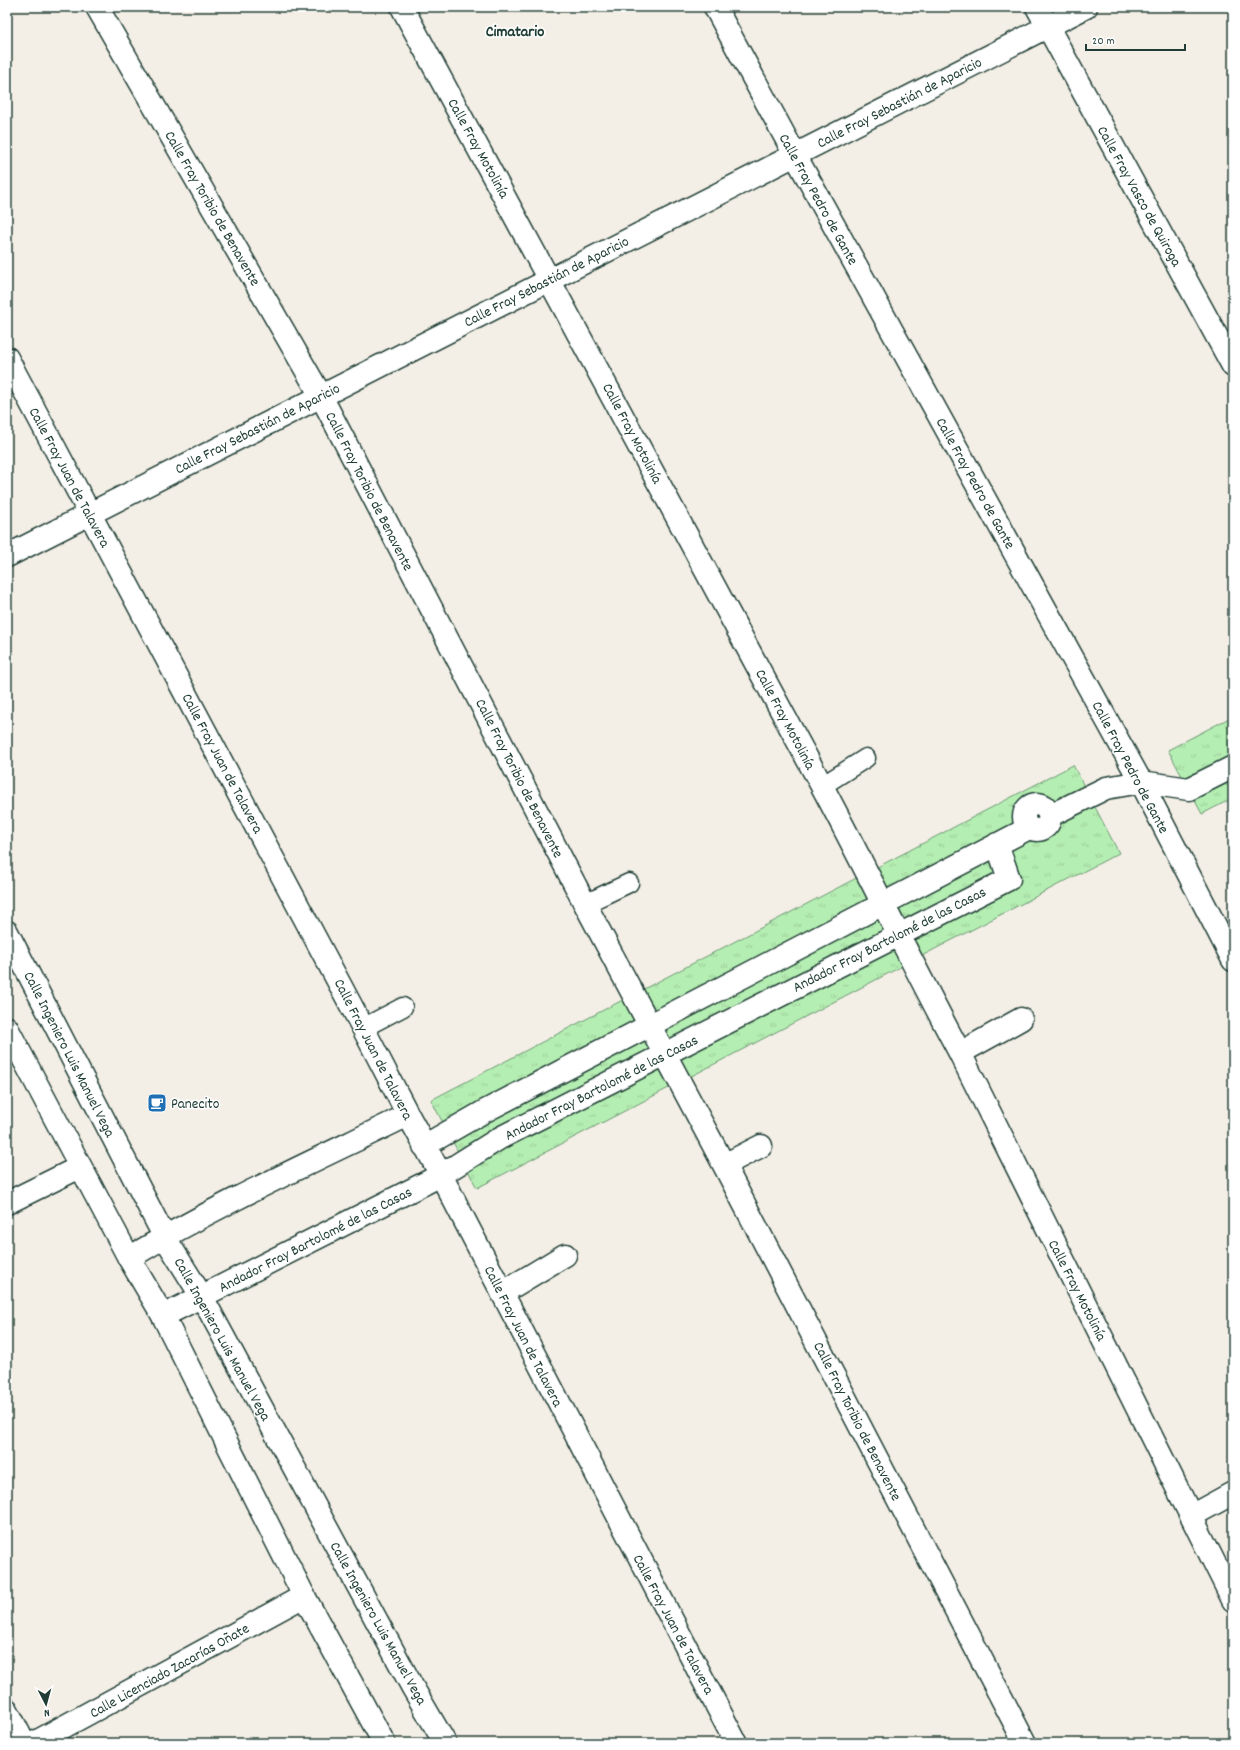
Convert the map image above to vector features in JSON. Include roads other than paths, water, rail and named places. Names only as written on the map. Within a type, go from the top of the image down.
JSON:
[{"type":"street","name":"Calle Fray Toribio de Benavente","points":[[97,7],[321,396],[585,904],[724,1165],[1025,1743]]},
{"type":"street","name":"Calle Fray Motolinía","points":[[402,7],[862,860],[1233,1600]]},
{"type":"street","name":"Calle Fray Pedro de Gante","points":[[715,7],[1141,782],[1233,960]]},
{"type":"street","name":"Calle Fray Vasco de Quiroga","points":[[1037,7],[1233,366]]},
{"type":"street","name":"Calle Fray Sebastián de Aparicio","points":[[7,556],[1086,7]]},
{"type":"street","name":"Calle Fray Juan de Talavera","points":[[7,358],[364,1028],[424,1146],[441,1175],[736,1743]]},
{"type":"street","points":[[424,1146],[468,1120],[1029,828],[1024,821],[1024,812],[1034,804],[1043,805],[1049,816],[1106,788],[1141,782],[1189,790],[1233,767]]},
{"type":"street","name":"Andador Fray Bartolomé de las Casas","points":[[163,1316],[441,1175],[500,1138],[898,934],[1009,879],[997,844]]},
{"type":"street","name":"Calle Ingeniero Luis Manuel Vega","points":[[7,932],[164,1236],[202,1297],[413,1688],[445,1743]]},
{"type":"street","points":[[960,1053],[1021,1019]]},
{"type":"street","points":[[7,1028],[128,1258],[163,1316],[304,1596],[384,1743]]},
{"type":"street","points":[[128,1258],[164,1236],[408,1115]]},
{"type":"street","points":[[724,1165],[762,1146]]},
{"type":"street","points":[[7,1203],[80,1167]]},
{"type":"street","points":[[502,1293],[565,1255]]},
{"type":"street","points":[[1191,1516],[1233,1493]]},
{"type":"street","name":"Calle Licenciado Zacarías Oñate","points":[[34,1743],[304,1596]]},
{"type":"street","points":[[7,1710],[24,1743]]},
{"type":"lane","points":[[822,786],[866,758]]},
{"type":"lane","points":[[585,904],[629,883]]},
{"type":"lane","points":[[364,1028],[404,1007]]},
{"type":"place","name":"Panecito","points":[[157,1103]]},
{"type":"district","name":"Cimatario","points":[[515,30]]}]
